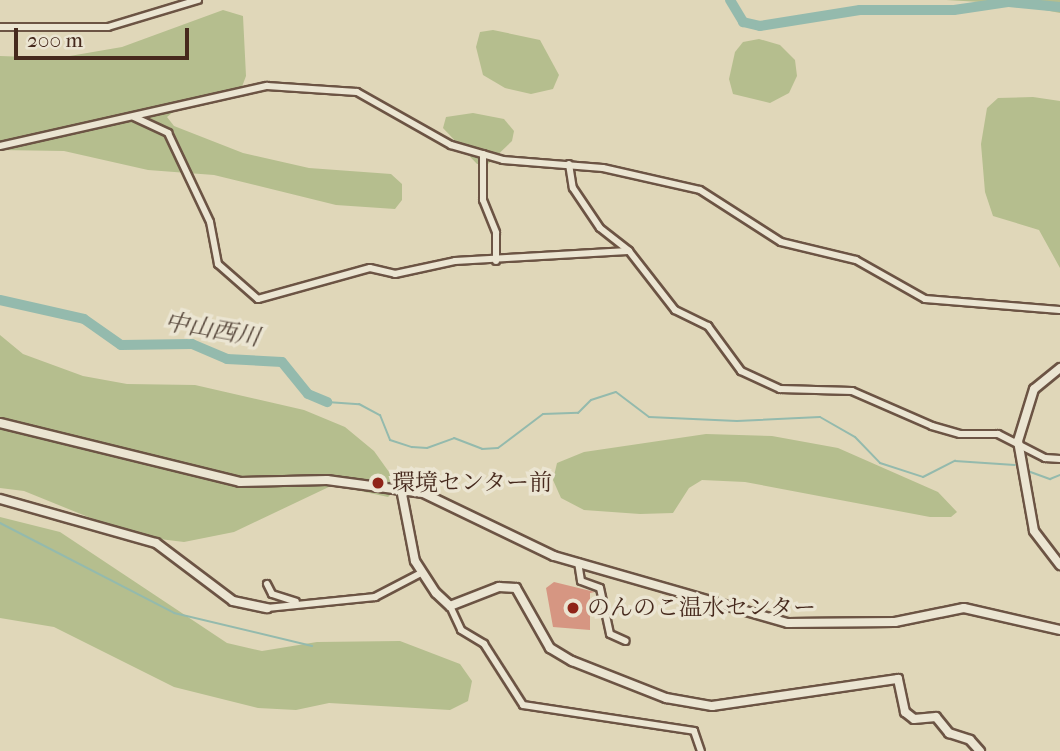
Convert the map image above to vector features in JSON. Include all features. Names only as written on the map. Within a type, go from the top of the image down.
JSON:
[{"type":"street","points":[[0,27],[108,27],[198,0]]},
{"type":"street","points":[[0,146],[267,86],[357,92],[452,145],[483,154],[569,164],[700,190],[781,242],[856,260],[934,302],[1060,310]]},
{"type":"street","points":[[132,117],[168,133],[210,222],[218,264],[258,299],[370,268],[395,274],[455,261],[496,261],[573,251],[629,251]]},
{"type":"street","points":[[483,154],[483,200],[496,233],[496,261]]},
{"type":"street","points":[[569,164],[573,188],[600,228],[629,251],[675,310],[708,326],[741,372],[780,389],[852,391],[932,426],[1018,442],[1045,458],[1060,459]]},
{"type":"street","points":[[1060,368],[1034,389],[1018,442],[1030,520],[1060,565]]},
{"type":"street","points":[[0,423],[240,482],[327,480],[401,489],[449,503],[536,548],[788,623],[895,622],[964,608],[1060,630]]},
{"type":"street","points":[[401,489],[419,573],[450,606],[461,630],[484,643],[523,705],[694,731],[701,751]]},
{"type":"street","points":[[0,499],[156,543],[233,601],[267,608],[375,597],[419,573]]},
{"type":"street","points":[[578,562],[580,581],[600,588],[610,634],[626,641]]},
{"type":"street","points":[[267,584],[272,594],[301,604]]},
{"type":"street","points":[[450,606],[499,587],[516,588],[558,654],[621,682],[695,704],[736,704],[898,679],[905,712],[914,719],[936,717],[949,733],[970,740],[980,751]]},
{"type":"green space","points":[[946,0],[1060,0],[1060,13],[1015,4]]},
{"type":"green space","points":[[223,10],[243,16],[246,76],[240,92],[178,108],[167,117],[174,126],[243,153],[309,168],[391,174],[402,184],[402,200],[395,209],[336,205],[214,175],[148,170],[64,151],[0,150],[0,56],[58,58],[122,47]]},
{"type":"green space","points":[[493,30],[540,40],[559,75],[553,89],[531,94],[505,88],[483,75],[476,47],[480,32]]},
{"type":"green space","points":[[759,39],[780,45],[795,60],[797,76],[789,93],[770,103],[733,94],[729,79],[735,52],[743,42]]},
{"type":"green space","points":[[1033,97],[1060,101],[1060,268],[1039,230],[993,216],[985,192],[981,144],[987,108],[998,98]]},
{"type":"green space","points":[[473,113],[504,119],[514,131],[512,141],[488,164],[477,164],[443,128],[446,117]]},
{"type":"green space","points":[[0,335],[23,354],[83,376],[127,384],[195,385],[304,410],[345,427],[374,451],[399,486],[388,497],[333,485],[234,532],[184,542],[135,536],[24,491],[0,488]]},
{"type":"green space","points":[[706,434],[772,436],[838,448],[938,492],[957,512],[951,517],[930,517],[745,482],[702,480],[689,488],[673,513],[640,514],[584,510],[561,498],[553,480],[557,463],[584,452]]},
{"type":"green space","points":[[0,517],[60,532],[227,643],[262,651],[317,642],[400,641],[460,664],[472,681],[468,701],[450,710],[329,703],[296,710],[258,708],[174,687],[54,627],[0,618]]},
{"type":"building","name":"のんのこ温水センター","points":[[554,582],[595,592],[590,593],[590,630],[553,627],[546,588]]},
{"type":"waterway","points":[[730,0],[743,22],[760,26],[860,10],[954,10],[1009,2],[1060,7]]},
{"type":"waterway","name":"中山西川","points":[[0,300],[84,319],[121,345],[192,344],[227,359],[282,362],[308,394],[327,402]]},
{"type":"waterway","points":[[327,402],[359,404],[380,415],[390,440],[412,447],[427,448],[454,438],[482,449],[498,448],[543,414],[578,413],[591,400],[616,392],[649,417],[737,421],[820,417],[855,437],[880,463],[923,477],[955,461],[1015,465]]},
{"type":"waterway","points":[[1025,470],[1050,479],[1060,475]]},
{"type":"waterway","points":[[0,523],[174,613],[312,646]]},
{"type":"place","name":"環境センター前","points":[[378,483]]},
{"type":"place","name":"のんのこ温水センター","points":[[573,608]]}]
